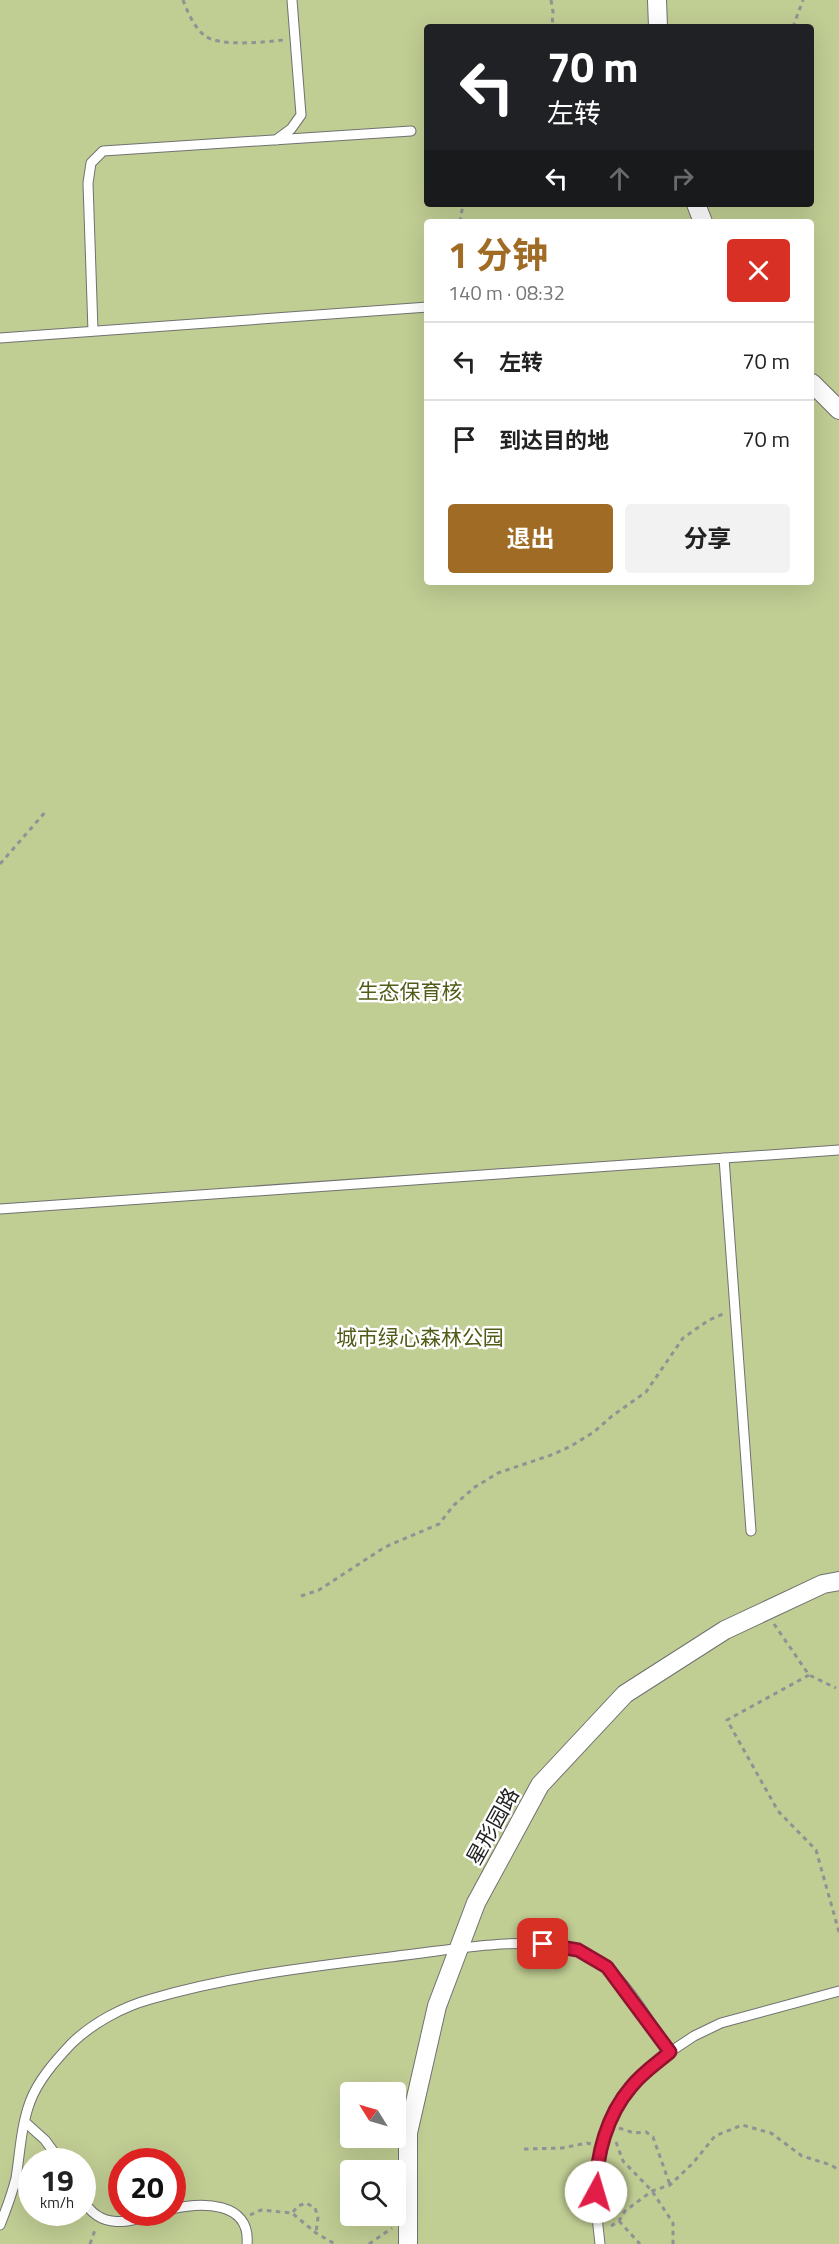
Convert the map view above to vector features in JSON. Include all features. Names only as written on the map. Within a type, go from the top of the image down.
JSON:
[{"type":"street","points":[[657,0],[658,24]]},
{"type":"street","points":[[814,385],[839,410]]},
{"type":"street","name":"星形园路","points":[[408,2244],[408,2133],[437,2006],[476,1903],[540,1785],[625,1694],[725,1630],[823,1584],[839,1581]]},
{"type":"lane","points":[[276,140],[291,129],[301,114],[292,0]]},
{"type":"lane","points":[[93,332],[88,183],[91,163],[103,151],[411,131]]},
{"type":"lane","points":[[0,338],[424,307]]},
{"type":"lane","points":[[0,1209],[839,1150]]},
{"type":"lane","points":[[724,1158],[751,1531]]},
{"type":"lane","points":[[0,2225],[15,2178],[30,2101],[47,2073],[74,2042],[107,2016],[149,1999],[215,1984],[329,1964],[459,1948],[543,1944],[578,1950],[607,1967],[670,2052]]},
{"type":"lane","points":[[600,2244],[596,2177],[608,2125],[613,2113],[631,2087],[670,2052],[694,2036],[721,2023],[839,1991]]},
{"type":"lane","points":[[25,2122],[51,2148]]},
{"type":"lane","points":[[186,2206],[209,2205],[232,2210],[240,2219],[248,2238],[248,2244]]},
{"type":"lane","points":[[96,2216],[108,2221]]},
{"type":"path","points":[[183,0],[197,28],[207,37],[250,43],[295,39]]},
{"type":"path","points":[[551,0],[552,24]]},
{"type":"path","points":[[794,24],[803,0]]},
{"type":"path","points":[[0,864],[47,810]]},
{"type":"path","points":[[301,1596],[319,1590],[385,1547],[439,1524],[454,1505],[498,1473],[563,1450],[594,1432],[646,1392],[682,1338],[709,1320],[735,1308]]},
{"type":"path","points":[[765,1611],[809,1675],[836,1688]]},
{"type":"path","points":[[809,1675],[727,1720],[778,1811],[816,1850],[839,1932]]},
{"type":"path","points":[[608,2125],[634,2133],[646,2132],[653,2137],[670,2185]]},
{"type":"path","points":[[608,2125],[623,2160],[652,2191],[673,2223],[673,2244]]},
{"type":"path","points":[[598,2232],[619,2221],[625,2211],[652,2191],[670,2185],[693,2163],[715,2136],[742,2125],[771,2133],[802,2156],[831,2165],[839,2170]]},
{"type":"path","points":[[524,2149],[562,2148],[586,2143],[602,2148]]},
{"type":"path","points":[[292,2213],[298,2206],[306,2203],[315,2208],[318,2217],[316,2233]]},
{"type":"path","points":[[240,2219],[261,2210],[292,2213],[316,2233],[334,2244]]},
{"type":"path","points":[[90,2244],[100,2217]]},
{"type":"path","points":[[369,2244],[408,2217]]},
{"type":"path","points":[[619,2221],[640,2244]]},
{"type":"green space","name":"城市绿心森林公园","points":[[0,0],[839,0],[839,2244],[0,2244]]},
{"type":"route","points":[[543,1944],[578,1950],[607,1967],[622,1984],[670,2052],[648,2069],[631,2087],[613,2113],[602,2148],[596,2177],[596,2192]]},
{"type":"park label","name":"生态保育核","points":[[410,991]]}]
